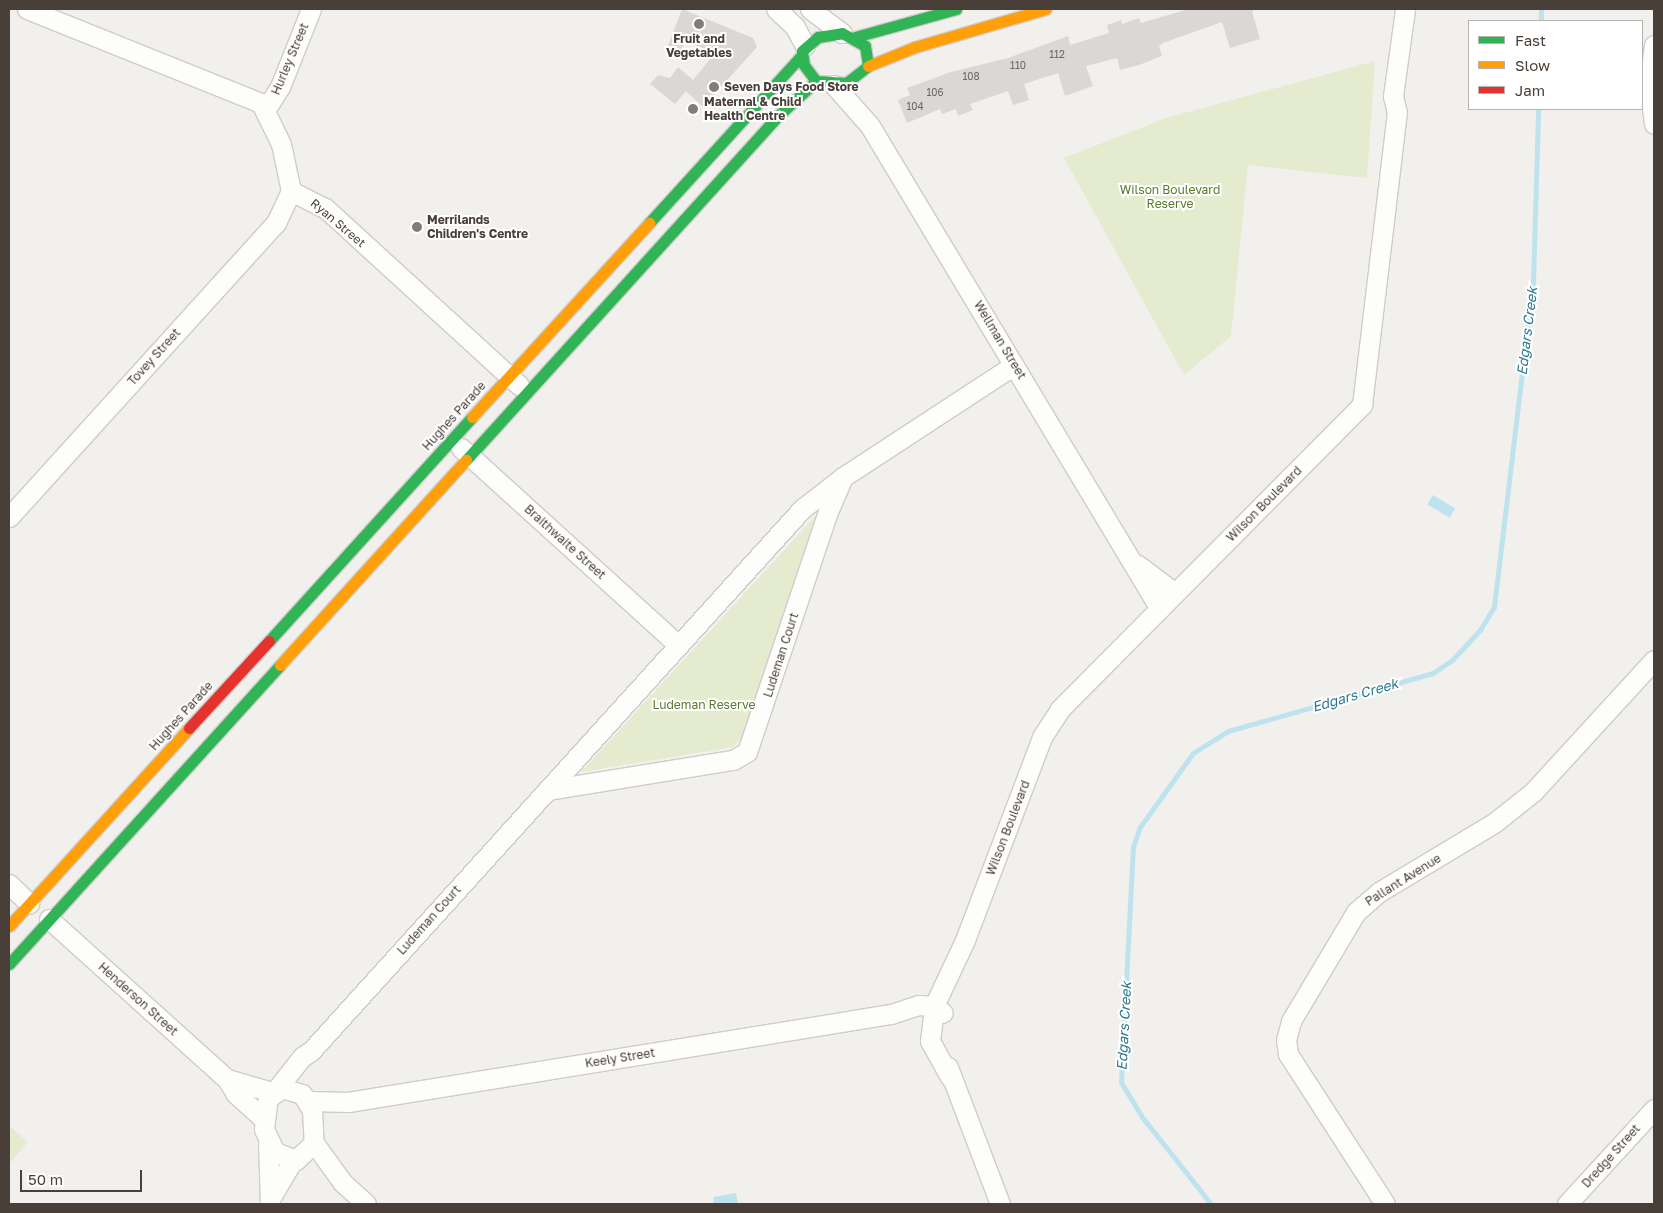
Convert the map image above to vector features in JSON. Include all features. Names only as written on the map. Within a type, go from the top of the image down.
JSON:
[{"type":"street","points":[[27,9],[253,98],[266,109],[290,173],[291,191]]},
{"type":"street","name":"Hurley Street","points":[[266,109],[280,87],[311,9]]},
{"type":"street","points":[[776,9],[795,27],[803,51],[826,83]]},
{"type":"street","points":[[810,9],[864,46],[863,72]]},
{"type":"street","points":[[803,51],[818,37],[849,35],[956,9]]},
{"type":"street","points":[[9,964],[779,115],[826,83],[863,72],[915,47],[1046,9]]},
{"type":"street","name":"Wilson Boulevard","points":[[1000,1204],[950,1077],[937,1012],[958,976],[966,940],[1042,737],[1060,709],[1362,405],[1397,113],[1393,96],[1405,9]]},
{"type":"street","points":[[1654,45],[1650,84],[1654,124]]},
{"type":"street","name":"Hughes Parade","points":[[9,926],[803,51]]},
{"type":"street","name":"Wellman Street","points":[[863,72],[870,126]]},
{"type":"street","name":"Wellman Street","points":[[826,83],[870,126],[1160,608]]},
{"type":"street","name":"Ryan Street","points":[[291,191],[325,208],[528,392]]},
{"type":"street","name":"Tovey Street","points":[[9,517],[276,223],[291,191]]},
{"type":"street","name":"Ludeman Court","points":[[274,1091],[302,1057],[311,1051],[802,509],[843,477],[1014,365]]},
{"type":"street","name":"Braithwaite Street","points":[[451,439],[678,645]]},
{"type":"street","name":"Ludeman Court","points":[[547,790],[732,760],[747,752],[827,514],[843,477]]},
{"type":"street","name":"Wellman Street","points":[[1128,555],[1149,576],[1175,593]]},
{"type":"street","name":"Pallant Avenue","points":[[1384,1204],[1288,1054],[1286,1040],[1291,1021],[1361,907],[1494,823],[1533,792],[1654,660]]},
{"type":"street","points":[[127,796],[146,813]]},
{"type":"street","points":[[9,884],[29,903]]},
{"type":"street","name":"Henderson Street","points":[[49,919],[227,1079],[236,1094],[263,1118]]},
{"type":"street","name":"Keely Street","points":[[305,1097],[348,1102],[891,1014],[919,1005],[937,1012]]},
{"type":"street","name":"Ludeman Court","points":[[305,1097],[302,1075],[311,1051]]},
{"type":"street","name":"Henderson Street","points":[[227,1079],[274,1091]]},
{"type":"street","points":[[270,1202],[268,1143],[263,1118],[274,1091],[292,1089],[305,1097],[314,1135],[343,1183],[366,1204]]},
{"type":"street","name":"Keely Street","points":[[314,1135],[329,1113],[348,1102]]},
{"type":"street","name":"Dredge Street","points":[[1567,1204],[1654,1109]]},
{"type":"street","points":[[270,1202],[294,1160],[314,1135]]},
{"type":"street","points":[[268,1143],[279,1156],[294,1160],[343,1183]]},
{"type":"green space","name":"Wilson Boulevard Reserve","points":[[1375,61],[1367,178],[1248,165],[1231,336],[1184,375],[1064,158],[1166,118]]},
{"type":"green space","name":"Ludeman Reserve","points":[[821,510],[741,739],[733,747],[581,772]]},
{"type":"green space","points":[[9,1125],[28,1142],[9,1164]]},
{"type":"water","points":[[1433,495],[1455,508],[1450,518],[1427,504]]},
{"type":"water","points":[[736,1193],[738,1203],[714,1204],[713,1197]]},
{"type":"building","points":[[682,9],[753,38],[757,47],[703,107],[686,91],[675,104],[650,84],[658,75],[670,78],[678,67],[693,80],[715,53],[684,41],[681,51],[668,46]]},
{"type":"building","points":[[1189,9],[1255,9],[1252,12],[1260,39],[1230,48],[1222,22],[1163,43],[1159,46],[1162,56],[1139,65],[1120,70],[1117,58],[1086,66],[1093,86],[1065,96],[1058,73],[1024,84],[1029,100],[1013,105],[1008,91],[970,104],[973,110],[958,116],[956,109],[942,114],[940,109],[907,123],[898,100],[910,95],[907,88],[951,72],[1008,58],[1068,36],[1070,45],[1109,33],[1107,25],[1121,20],[1122,24],[1139,18],[1141,23]]},
{"type":"waterway","name":"Edgars Creek","points":[[1541,9],[1541,20]]},
{"type":"waterway","name":"Edgars Creek","points":[[1211,1204],[1142,1117],[1121,1082],[1133,847],[1140,827],[1193,753],[1228,731],[1433,673],[1452,660],[1480,630],[1494,607],[1533,282],[1538,110]]},
{"type":"traffic: fast","points":[[855,37],[956,9]]},
{"type":"traffic: fast","points":[[842,33],[865,46],[868,66],[846,83],[816,81],[804,65],[802,51],[818,37],[842,33]]},
{"type":"traffic: fast","points":[[649,223],[801,56]]},
{"type":"traffic: fast","points":[[466,460],[779,115],[816,81]]},
{"type":"traffic: fast","points":[[269,641],[472,417]]},
{"type":"traffic: fast","points":[[9,964],[280,665]]},
{"type":"traffic: slow","points":[[868,66],[915,47],[1046,9]]},
{"type":"traffic: slow","points":[[472,417],[649,223]]},
{"type":"traffic: slow","points":[[280,665],[466,460]]},
{"type":"traffic: slow","points":[[9,926],[189,728]]},
{"type":"traffic: jam","points":[[189,728],[269,641]]},
{"type":"place","name":"Fruit and Vegetables","points":[[699,24]]},
{"type":"place","name":"Seven Days Food Store","points":[[714,87]]},
{"type":"place","name":"Maternal & Child Health Centre","points":[[693,109]]},
{"type":"place","name":"Merrilands Children's Centre","points":[[417,227]]}]
